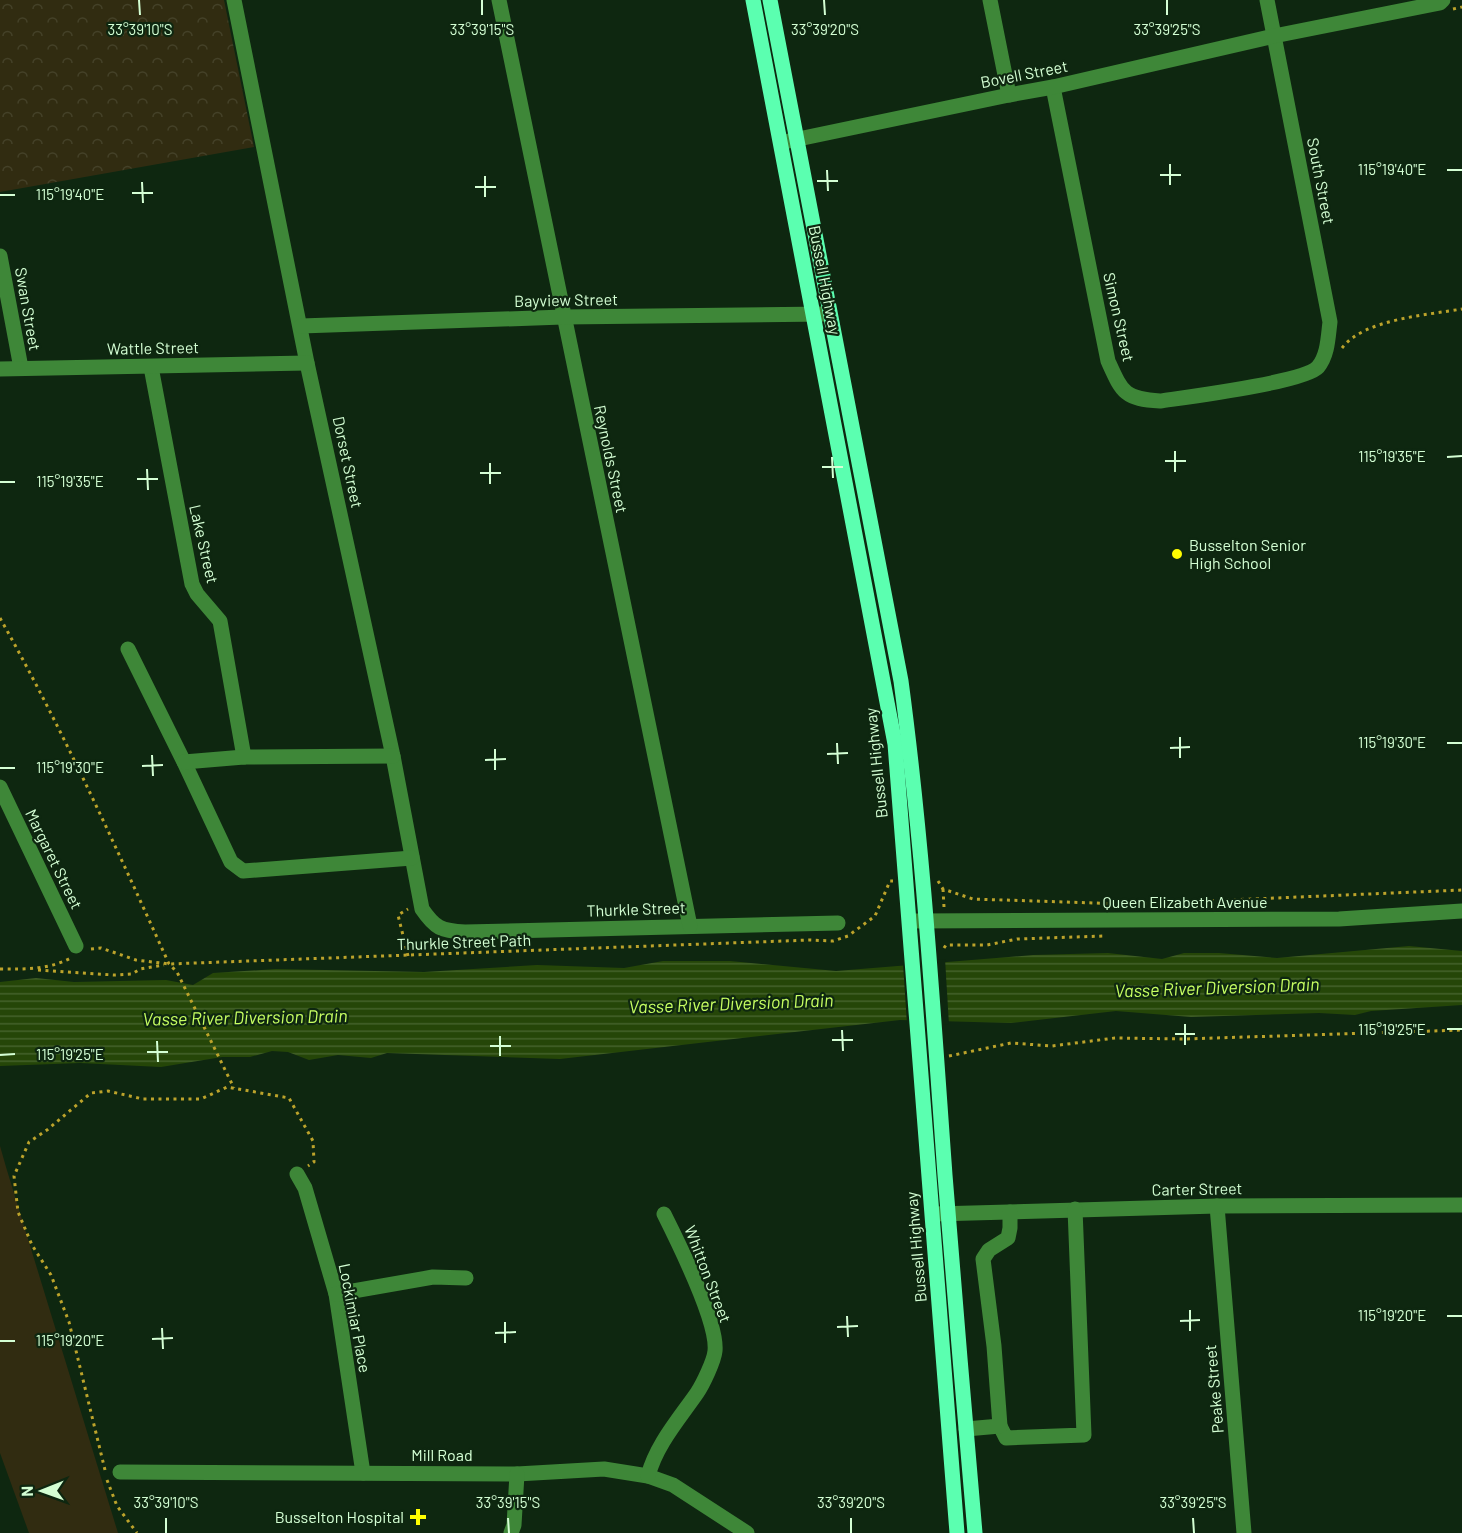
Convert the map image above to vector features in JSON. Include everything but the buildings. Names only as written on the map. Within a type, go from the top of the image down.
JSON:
[{"type":"main road","name":"Bussell Highway","points":[[753,0],[895,744],[957,1533]]},
{"type":"main road","name":"Bussell Highway","points":[[770,0],[901,681],[912,766],[926,920],[936,954],[936,1038],[975,1533]]},
{"type":"street","name":"Dorset Street","points":[[234,0],[308,363],[393,756],[419,901],[428,918],[437,927]]},
{"type":"street","name":"Reynolds Street","points":[[499,0],[690,926]]},
{"type":"street","points":[[990,0],[1009,94]]},
{"type":"street","name":"South Street","points":[[1267,0],[1330,322],[1326,351],[1319,364]]},
{"type":"street","name":"Bovell Street","points":[[781,143],[1009,94],[1053,87],[1274,36],[1440,3],[1443,0]]},
{"type":"street","name":"Simon Street","points":[[1053,87],[1108,361],[1120,388],[1139,400],[1160,401],[1296,378],[1319,364]]},
{"type":"street","name":"Swan Street","points":[[0,256],[21,368]]},
{"type":"street","name":"Bayview Street","points":[[301,326],[563,317],[832,314]]},
{"type":"street","name":"Wattle Street","points":[[0,369],[308,363]]},
{"type":"street","name":"Lake Street","points":[[151,367],[192,584],[196,594],[220,621],[244,757]]},
{"type":"street","points":[[128,650],[231,862],[243,871],[412,858]]},
{"type":"street","points":[[184,762],[244,757],[393,756]]},
{"type":"street","name":"Margaret Street","points":[[0,787],[80,951]]},
{"type":"street","name":"Queen Elizabeth Avenue","points":[[908,922],[1125,912],[1235,921],[1339,919],[1462,911]]},
{"type":"street","name":"Thurkle Street","points":[[437,927],[452,932],[465,932],[838,922]]},
{"type":"street","name":"Lockimiar Place","points":[[297,1174],[305,1188],[336,1294],[363,1473]]},
{"type":"street","name":"Carter Street","points":[[932,1214],[1217,1206],[1462,1204]]},
{"type":"street","name":"Peake Street","points":[[1217,1206],[1244,1533]]},
{"type":"street","points":[[1010,1212],[1008,1238],[989,1250],[983,1259],[994,1346],[1000,1426],[1006,1438],[1084,1435],[1076,1209]]},
{"type":"street","name":"Whitton Street","points":[[648,1476],[661,1446],[701,1386],[715,1351],[711,1325],[664,1214]]},
{"type":"street","points":[[336,1294],[433,1276],[466,1278]]},
{"type":"street","points":[[966,1429],[1000,1426]]},
{"type":"street","name":"Mill Road","points":[[120,1472],[516,1474],[604,1469],[648,1476],[673,1485],[747,1533]]},
{"type":"street","points":[[511,1533],[514,1525],[516,1474]]},
{"type":"path","points":[[1319,364],[1330,363],[1348,339],[1388,321],[1462,309]]},
{"type":"path","points":[[0,618],[54,719],[116,846],[169,964],[177,972],[234,1088]]},
{"type":"path","points":[[921,874],[933,874],[943,889],[973,899],[1125,912],[1221,902],[1462,890]]},
{"type":"path","name":"Thurkle Street Path","points":[[0,969],[55,967],[80,951],[101,948],[136,960],[169,964],[833,941],[848,936],[875,916],[890,881],[904,880]]},
{"type":"path","points":[[408,957],[399,915],[419,901]]},
{"type":"path","points":[[936,954],[946,945],[987,945],[1017,939],[1106,936]]},
{"type":"path","points":[[31,969],[114,975],[132,974],[140,969],[169,964]]},
{"type":"path","points":[[948,1056],[1011,1043],[1052,1046],[1115,1038],[1185,1039],[1462,1030]]},
{"type":"path","points":[[137,1533],[117,1506],[109,1487],[69,1322],[51,1275],[32,1245],[18,1212],[14,1176],[28,1142],[91,1093],[108,1091],[143,1099],[201,1099],[227,1087],[290,1098],[313,1142],[314,1162],[297,1174]]},
{"type":"green space","points":[[0,0],[224,0],[254,147],[0,192]]},
{"type":"green space","points":[[0,1146],[118,1533],[29,1533],[0,1453]]},
{"type":"water","name":"Vasse River Diversion Drain","points":[[1409,946],[1462,951],[1462,1005],[1371,1011],[1355,1015],[1319,1013],[1191,1017],[1116,1011],[1011,1023],[900,1020],[560,1059],[387,1053],[371,1058],[338,1055],[309,1060],[288,1052],[272,1051],[250,1057],[222,1057],[161,1067],[80,1063],[0,1066],[0,982],[36,978],[74,982],[166,980],[193,985],[213,973],[276,969],[424,972],[537,965],[624,968],[663,961],[730,961],[836,971],[1033,955],[1108,953],[1162,959],[1184,953],[1219,953],[1277,958]]},
{"type":"pier","points":[[945,959],[949,1025],[907,1024],[903,963]]},
{"type":"place","name":"Busselton Senior High School","points":[[1177,554]]},
{"type":"place","name":"Busselton Hospital","points":[[418,1517]]}]
